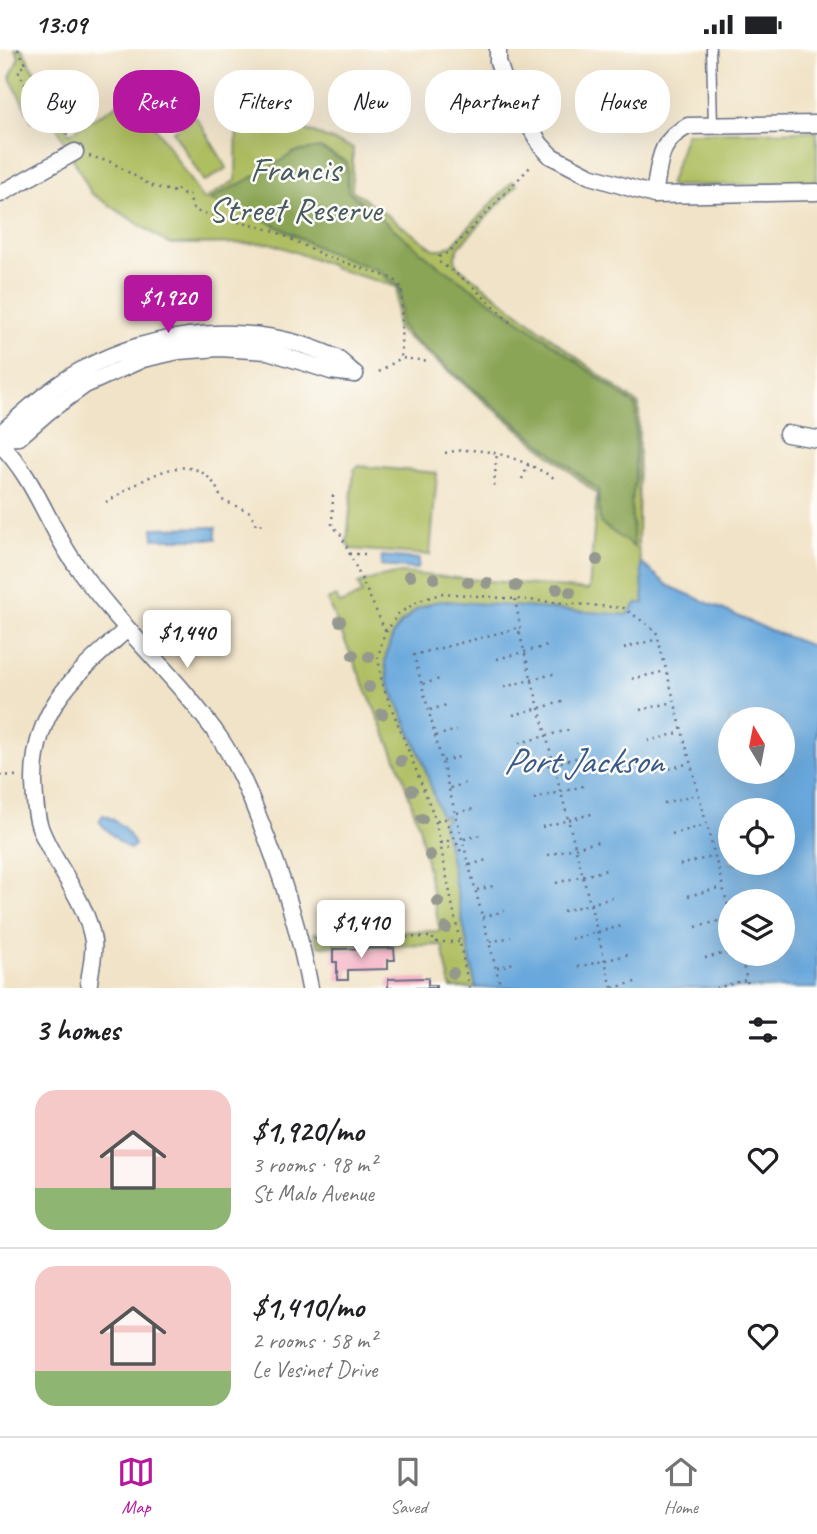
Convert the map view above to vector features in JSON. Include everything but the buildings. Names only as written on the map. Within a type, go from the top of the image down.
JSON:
[{"type":"street","points":[[498,49],[498,62],[505,83],[540,144],[551,156],[590,176],[654,195],[817,192]]},
{"type":"street","points":[[654,195],[664,145],[674,133],[688,126],[817,124]]},
{"type":"street","points":[[0,194],[75,152]]},
{"type":"street","points":[[217,333],[285,341],[336,358],[355,374],[331,371],[268,351],[219,348],[179,351],[144,359],[85,385],[48,411],[19,437],[0,436],[41,398],[78,372],[139,345],[178,338],[217,333]]},
{"type":"street","points":[[787,434],[817,439]]},
{"type":"street","points":[[0,444],[16,460],[68,554],[102,601],[201,715],[221,740],[237,768],[279,871],[301,939],[310,988]]},
{"type":"street","points":[[89,983],[93,942],[78,898],[41,830],[35,805],[36,745],[48,714],[67,686],[127,629]]},
{"type":"lane","points":[[711,49],[713,125]]},
{"type":"path","points":[[18,49],[26,64],[18,70],[38,110],[51,104],[75,152],[111,162],[152,186],[175,192],[177,189],[184,195],[190,194],[195,211],[275,231],[323,255],[394,279],[402,288],[401,358]]},
{"type":"path","points":[[510,322],[468,282],[439,261],[439,257],[449,252],[531,166]]},
{"type":"path","points":[[379,372],[401,358],[430,361]]},
{"type":"path","points":[[444,453],[464,449],[496,452],[529,463],[554,478]]},
{"type":"path","points":[[494,486],[496,452]]},
{"type":"path","points":[[522,479],[529,463]]},
{"type":"path","points":[[106,502],[172,467],[192,467],[212,481],[222,500],[250,512],[256,525],[267,524]]},
{"type":"path","points":[[333,495],[332,525],[341,535],[386,632]]},
{"type":"path","points":[[349,554],[366,554]]},
{"type":"path","points":[[470,988],[435,821],[382,684],[378,657],[386,632],[398,614],[419,601],[443,593],[624,608],[654,630],[723,887],[688,896]]},
{"type":"path","points":[[515,599],[514,606],[524,652],[612,988],[639,981]]},
{"type":"path","points":[[501,988],[414,655],[518,628],[520,633]]},
{"type":"path","points":[[624,648],[658,639]]},
{"type":"path","points":[[497,659],[551,645]]},
{"type":"path","points":[[632,679],[666,671]]},
{"type":"path","points":[[504,687],[557,673]]},
{"type":"path","points":[[421,684],[443,678]]},
{"type":"path","points":[[513,715],[566,701]]},
{"type":"path","points":[[640,710],[674,701]]},
{"type":"path","points":[[428,710],[450,704]]},
{"type":"path","points":[[519,743],[572,729]]},
{"type":"path","points":[[435,736],[457,730]]},
{"type":"path","points":[[648,741],[682,732]]},
{"type":"path","points":[[442,762],[463,756]]},
{"type":"path","points":[[527,771],[580,757]]},
{"type":"path","points":[[656,772],[690,763]]},
{"type":"path","points":[[449,788],[470,782]]},
{"type":"path","points":[[534,799],[587,785]]},
{"type":"path","points":[[664,803],[698,795]]},
{"type":"path","points":[[455,814],[477,808]]},
{"type":"path","points":[[542,827],[595,813]]},
{"type":"path","points":[[435,821],[445,819],[461,852],[465,851]]},
{"type":"path","points":[[672,834],[706,825]]},
{"type":"path","points":[[462,840],[484,834]]},
{"type":"path","points":[[548,855],[601,841]]},
{"type":"path","points":[[440,843],[448,843],[449,849]]},
{"type":"path","points":[[680,865],[715,856]]},
{"type":"path","points":[[469,865],[491,859]]},
{"type":"path","points":[[556,883],[610,869]]},
{"type":"path","points":[[475,891],[497,885]]},
{"type":"path","points":[[563,911],[616,897]]},
{"type":"path","points":[[482,917],[504,911]]},
{"type":"path","points":[[696,927],[718,920]]},
{"type":"path","points":[[571,939],[625,925]]},
{"type":"path","points":[[317,939],[433,937],[433,942],[461,942]]},
{"type":"path","points":[[489,943],[510,937]]},
{"type":"path","points":[[578,967],[631,954]]},
{"type":"path","points":[[705,958],[718,954]]},
{"type":"path","points":[[496,968],[517,962]]},
{"type":"path","points":[[743,966],[749,988]]},
{"type":"path","points":[[716,988],[747,980]]},
{"type":"green space","name":"Francis Street Reserve","points":[[15,49],[22,49],[34,70],[21,70],[21,100],[10,78],[19,57]]},
{"type":"green space","name":"Francis Street Reserve","points":[[113,107],[113,133],[159,133],[203,200],[236,180],[237,133],[313,133],[353,148],[352,190],[434,249],[452,245],[513,181],[517,185],[460,245],[455,256],[456,265],[639,405],[638,548],[644,604],[637,603],[627,615],[434,602],[417,609],[400,624],[387,651],[385,662],[388,682],[421,756],[441,817],[447,815],[448,819],[442,823],[446,840],[449,839],[447,843],[476,988],[451,988],[442,945],[318,946],[314,933],[440,931],[419,826],[398,763],[327,600],[336,596],[340,604],[362,594],[358,584],[401,573],[589,590],[597,494],[396,328],[397,287],[333,268],[270,243],[169,244],[91,193],[60,133],[99,133],[99,116]]},
{"type":"green space","points":[[200,124],[227,168],[204,182],[174,133],[200,133]]},
{"type":"green space","points":[[817,131],[817,183],[669,186],[686,133]]},
{"type":"green space","points":[[320,148],[347,162],[348,191],[435,263],[549,341],[636,406],[635,483],[631,502],[634,547],[600,523],[598,490],[411,338],[400,324],[399,287],[385,278],[380,271],[323,250],[267,221],[209,200],[295,152]]},
{"type":"green space","points":[[359,466],[437,473],[430,555],[351,549],[347,542],[354,470]]},
{"type":"water","points":[[216,527],[216,539],[154,539],[153,528]]},
{"type":"water","points":[[382,556],[419,559],[418,569],[381,566]]},
{"type":"water","name":"Port Jackson","points":[[641,563],[669,586],[817,648],[817,988],[476,988],[447,843],[449,840],[446,840],[442,822],[448,818],[447,815],[441,817],[421,756],[388,682],[385,662],[394,633],[417,609],[434,602],[627,615],[637,603],[644,603]]},
{"type":"water","points":[[103,815],[122,827],[135,845],[130,849],[113,836],[99,821]]}]
